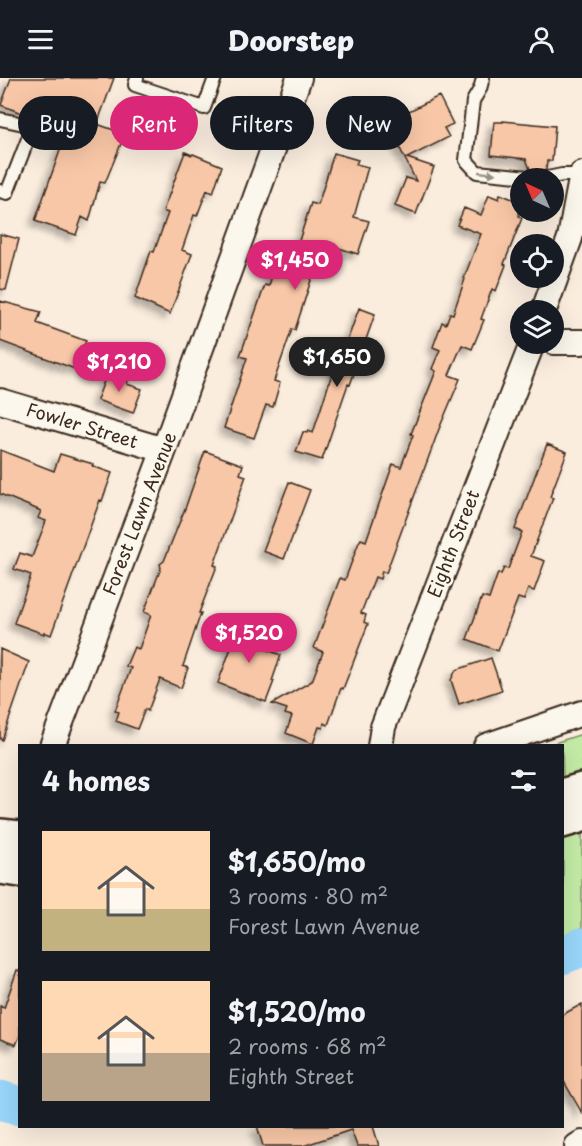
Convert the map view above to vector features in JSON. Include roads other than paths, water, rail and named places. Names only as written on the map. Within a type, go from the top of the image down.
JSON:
[{"type":"main road","points":[[564,795],[582,790]]},
{"type":"main road","points":[[564,820],[582,815]]},
{"type":"main road","points":[[0,836],[18,838]]},
{"type":"street","name":"Forest Lawn Avenue","points":[[53,744],[164,450],[299,78]]},
{"type":"street","points":[[548,300],[570,238],[582,174]]},
{"type":"street","points":[[564,342],[582,342]]},
{"type":"street","name":"Eighth Street","points":[[380,744],[383,727],[528,354]]},
{"type":"street","name":"Fowler Street","points":[[0,401],[164,450]]},
{"type":"street","points":[[492,744],[582,713]]},
{"type":"street","points":[[577,1146],[582,1143]]},
{"type":"lane","points":[[137,78],[135,86],[204,108],[215,78]]},
{"type":"lane","points":[[481,83],[473,101],[466,160],[477,172],[510,175]]},
{"type":"lane","points":[[0,119],[33,126],[7,193],[0,191]]},
{"type":"lane","points":[[564,175],[582,174]]},
{"type":"waterway","points":[[564,954],[582,947]]},
{"type":"waterway","points":[[0,1100],[18,1105]]}]
